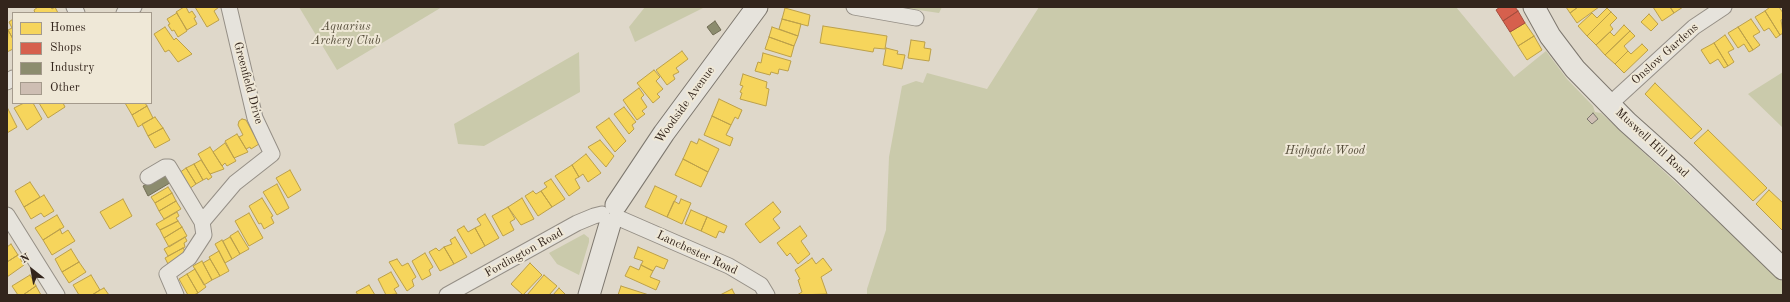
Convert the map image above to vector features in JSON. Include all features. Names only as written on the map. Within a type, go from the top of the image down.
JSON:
[{"type":"main road","name":"Woodside Avenue","points":[[590,295],[612,216],[664,133],[757,7]]},
{"type":"main road","name":"Muswell Hill Road","points":[[1534,7],[1550,36],[1575,69],[1783,269]]},
{"type":"street","name":"Greenfield Drive","points":[[202,222],[235,183],[272,154],[255,118],[229,7]]},
{"type":"street","points":[[854,7],[916,18]]},
{"type":"street","name":"Onslow Gardens","points":[[1610,104],[1694,26],[1724,7]]},
{"type":"street","points":[[148,177],[165,167],[169,168],[202,222],[204,235],[189,258],[167,274],[176,295]]},
{"type":"street","points":[[7,215],[57,295]]},
{"type":"street","name":"Fordington Road","points":[[447,295],[576,223],[594,216],[612,216]]},
{"type":"street","name":"Lanchester Road","points":[[612,216],[729,266],[761,285],[767,295]]},
{"type":"green space","name":"Aquarius Archery Club","points":[[299,7],[442,7],[337,70]]},
{"type":"green space","points":[[645,7],[705,7],[635,42],[629,27]]},
{"type":"green space","points":[[898,7],[942,7],[939,13]]},
{"type":"green space","name":"Highgate Wood","points":[[1039,7],[1456,7],[1514,77],[1546,51],[1567,79],[1593,106],[1595,112],[1601,113],[1783,282],[1783,295],[867,295],[867,289],[886,230],[889,157],[902,86],[916,81],[923,83],[927,73],[987,89]]},
{"type":"green space","points":[[579,52],[580,92],[484,146],[458,144],[454,124]]},
{"type":"green space","points":[[1783,72],[1783,128],[1748,94]]},
{"type":"green space","points":[[584,234],[589,238],[589,242],[579,275],[557,264],[549,253]]},
{"type":"building: Homes","points":[[38,7],[51,7],[52,9],[55,7],[58,12],[35,12],[34,10]]},
{"type":"building: Homes","points":[[186,7],[189,13],[192,11],[196,17],[194,18],[197,24],[187,30],[176,12]]},
{"type":"building: Homes","points":[[195,7],[219,7],[214,11],[219,20],[207,27]]},
{"type":"building: Homes","points":[[1566,7],[1578,7],[1570,13]]},
{"type":"building: Homes","points":[[1578,7],[1599,7],[1577,23],[1570,13]]},
{"type":"building: Homes","points":[[1653,7],[1670,7],[1674,13],[1662,21]]},
{"type":"building: Homes","points":[[1670,7],[1683,7],[1674,13]]},
{"type":"building: Homes","points":[[1770,7],[1779,7],[1783,13],[1783,19],[1781,20],[1783,33],[1780,35],[1765,11]]},
{"type":"building: Homes","points":[[785,8],[810,15],[808,26],[782,19]]},
{"type":"building: Homes","points":[[1607,8],[1611,12],[1587,36],[1578,26],[1592,13],[1597,18]]},
{"type":"building: Homes","points":[[1765,11],[1780,35],[1776,38],[1769,28],[1764,31],[1755,17]]},
{"type":"building: Homes","points":[[1611,12],[1617,18],[1610,25],[1613,29],[1596,45],[1587,36]]},
{"type":"building: Homes","points":[[177,13],[187,31],[178,37],[174,30],[172,31],[168,25],[170,24],[167,19]]},
{"type":"building: Homes","points":[[1649,14],[1658,24],[1651,31],[1641,22]]},
{"type":"building: Homes","points":[[782,19],[801,24],[798,36],[779,29]]},
{"type":"building: Homes","points":[[1751,19],[1760,32],[1753,36],[1760,45],[1753,50],[1738,27]]},
{"type":"building: Homes","points":[[12,20],[12,28],[9,22]]},
{"type":"building: Homes","points":[[1525,23],[1534,36],[1518,46],[1510,32]]},
{"type":"building: Homes","points":[[1624,25],[1630,31],[1605,55],[1596,45],[1610,32],[1614,36]]},
{"type":"building: Homes","points":[[823,26],[887,36],[885,49],[874,48],[873,52],[820,43]]},
{"type":"building: Homes","points":[[165,27],[174,40],[176,38],[192,54],[178,62],[169,50],[165,52],[154,34]]},
{"type":"building: Homes","points":[[772,27],[798,36],[794,46],[769,37]]},
{"type":"building: Homes","points":[[1738,27],[1753,50],[1749,52],[1744,44],[1738,48],[1728,33]]},
{"type":"building: Homes","points":[[12,28],[12,37],[8,30]]},
{"type":"building: Homes","points":[[8,30],[12,37],[12,50],[7,52]]},
{"type":"building: Homes","points":[[1630,31],[1635,36],[1624,46],[1628,51],[1615,64],[1605,55]]},
{"type":"building: Homes","points":[[1725,35],[1734,49],[1728,52],[1734,62],[1728,66],[1714,43]]},
{"type":"building: Homes","points":[[1534,36],[1542,50],[1527,60],[1518,46]]},
{"type":"building: Homes","points":[[769,37],[794,46],[791,57],[765,49]]},
{"type":"building: Homes","points":[[911,40],[925,42],[924,48],[931,49],[929,61],[908,58]]},
{"type":"building: Homes","points":[[1714,43],[1728,66],[1724,68],[1718,59],[1710,64],[1701,50]]},
{"type":"building: Homes","points":[[1642,44],[1648,50],[1624,73],[1615,64],[1628,51],[1631,54]]},
{"type":"building: Homes","points":[[886,48],[898,51],[897,54],[905,55],[902,69],[883,65]]},
{"type":"building: Homes","points":[[682,51],[688,59],[676,68],[679,72],[673,75],[675,79],[667,85],[656,70]]},
{"type":"building: Homes","points":[[763,53],[791,61],[788,71],[779,69],[778,74],[771,72],[770,75],[755,71],[758,62],[761,63]]},
{"type":"building: Homes","points":[[654,70],[660,77],[656,81],[663,89],[657,94],[660,97],[653,103],[637,83]]},
{"type":"building: Homes","points":[[743,74],[767,82],[766,88],[769,89],[766,106],[740,99],[742,93],[740,92],[743,86],[740,85]]},
{"type":"building: Homes","points":[[1655,83],[1702,129],[1691,139],[1645,94]]},
{"type":"building: Homes","points":[[639,88],[644,95],[641,98],[647,107],[642,111],[645,114],[637,120],[623,100]]},
{"type":"building: Homes","points":[[719,99],[742,110],[738,119],[735,117],[731,125],[712,116]]},
{"type":"building: Homes","points":[[22,104],[34,104],[42,119],[27,130],[14,108]]},
{"type":"building: Homes","points":[[40,104],[64,104],[65,107],[48,118]]},
{"type":"building: Homes","points":[[126,104],[146,104],[147,106],[132,115]]},
{"type":"building: Homes","points":[[147,106],[153,118],[138,127],[132,115]]},
{"type":"building: Homes","points":[[7,107],[17,127],[7,133]]},
{"type":"building: Homes","points":[[624,107],[636,122],[632,125],[634,129],[629,134],[614,114]]},
{"type":"building: Homes","points":[[712,116],[731,125],[726,135],[733,138],[730,146],[704,135]]},
{"type":"building: Homes","points":[[155,117],[163,128],[148,136],[142,124]]},
{"type":"building: Homes","points":[[609,118],[626,141],[615,152],[596,127]]},
{"type":"building: Homes","points":[[242,119],[246,120],[259,144],[251,149],[250,147],[246,149],[239,137],[243,135],[238,125],[239,121]]},
{"type":"building: Homes","points":[[163,128],[170,140],[155,148],[148,136]]},
{"type":"building: Homes","points":[[1708,130],[1767,188],[1753,201],[1694,143]]},
{"type":"building: Homes","points":[[237,134],[248,152],[234,158],[225,141]]},
{"type":"building: Homes","points":[[699,139],[719,149],[708,172],[683,159],[691,141],[697,144]]},
{"type":"building: Homes","points":[[600,140],[614,156],[606,167],[588,147]]},
{"type":"building: Homes","points":[[225,143],[236,161],[227,166],[225,163],[222,166],[213,152]]},
{"type":"building: Homes","points":[[210,147],[224,169],[210,174],[198,154]]},
{"type":"building: Homes","points":[[586,154],[601,173],[588,182],[583,174],[579,177],[572,165]]},
{"type":"building: Homes","points":[[683,159],[708,172],[701,187],[675,175]]},
{"type":"building: Homes","points":[[201,160],[212,177],[208,180],[207,178],[203,180],[194,164]]},
{"type":"building: Homes","points":[[194,164],[203,180],[196,184],[186,168]]},
{"type":"building: Homes","points":[[572,165],[579,177],[575,179],[580,188],[569,196],[555,176]]},
{"type":"building: Homes","points":[[186,168],[196,184],[189,189],[179,173]]},
{"type":"building: Homes","points":[[290,170],[301,190],[288,198],[276,178]]},
{"type":"building: Homes","points":[[551,179],[565,199],[552,207],[541,191],[547,187],[544,183]]},
{"type":"building: Homes","points":[[30,182],[40,197],[24,207],[15,191]]},
{"type":"building: Homes","points":[[277,184],[289,208],[277,215],[263,192]]},
{"type":"building: Homes","points":[[655,186],[677,196],[667,217],[645,207]]},
{"type":"building: Homes","points":[[168,187],[172,193],[155,203],[151,197]]},
{"type":"building: Homes","points":[[1769,190],[1783,203],[1783,231],[1756,204]]},
{"type":"building: Homes","points":[[533,191],[536,194],[541,191],[552,207],[538,216],[525,196]]},
{"type":"building: Homes","points":[[172,193],[176,201],[159,211],[155,203]]},
{"type":"building: Homes","points":[[44,195],[54,211],[44,217],[41,213],[31,219],[24,207]]},
{"type":"building: Homes","points":[[262,198],[273,216],[271,217],[274,223],[264,229],[261,223],[259,224],[249,206]]},
{"type":"building: Homes","points":[[522,198],[534,219],[521,225],[508,207]]},
{"type":"building: Homes","points":[[123,199],[132,216],[110,229],[100,212]]},
{"type":"building: Homes","points":[[681,199],[691,203],[682,224],[667,217],[674,201],[679,204]]},
{"type":"building: Homes","points":[[176,201],[181,209],[164,219],[159,211]]},
{"type":"building: Homes","points":[[773,202],[781,212],[773,219],[780,228],[760,243],[745,224]]},
{"type":"building: Homes","points":[[508,207],[515,219],[510,222],[514,230],[503,236],[492,216]]},
{"type":"building: Homes","points":[[691,210],[707,217],[701,231],[685,224]]},
{"type":"building: Homes","points":[[177,212],[179,216],[176,218],[178,221],[160,230],[156,224]]},
{"type":"building: Homes","points":[[249,213],[263,238],[249,246],[235,221]]},
{"type":"building: Homes","points":[[485,214],[499,238],[485,246],[475,228],[481,225],[477,219]]},
{"type":"building: Homes","points":[[57,215],[64,227],[43,240],[35,228]]},
{"type":"building: Homes","points":[[707,217],[727,226],[724,233],[719,231],[716,238],[701,231]]},
{"type":"building: Homes","points":[[178,221],[182,227],[164,238],[160,230]]},
{"type":"building: Homes","points":[[464,226],[468,232],[475,228],[485,246],[471,254],[457,230]]},
{"type":"building: Homes","points":[[800,226],[807,236],[801,241],[810,254],[798,264],[790,253],[787,256],[777,243]]},
{"type":"building: Homes","points":[[182,227],[187,236],[169,247],[164,238]]},
{"type":"building: Homes","points":[[60,229],[62,234],[68,230],[75,241],[52,255],[43,240]]},
{"type":"building: Homes","points":[[238,231],[249,249],[240,254],[230,236]]},
{"type":"building: Homes","points":[[185,237],[187,241],[184,243],[185,247],[168,256],[164,249]]},
{"type":"building: Homes","points":[[230,237],[240,254],[232,259],[223,241]]},
{"type":"building: Homes","points":[[455,237],[467,257],[454,264],[444,247],[452,244],[450,240]]},
{"type":"building: Homes","points":[[222,240],[232,259],[225,263],[215,244]]},
{"type":"building: Homes","points":[[11,244],[18,255],[7,262],[7,247]]},
{"type":"building: Homes","points":[[444,247],[454,264],[440,271],[429,252],[436,248],[439,251]]},
{"type":"building: Homes","points":[[638,247],[668,260],[664,269],[656,266],[653,271],[641,265],[643,261],[634,258]]},
{"type":"building: Homes","points":[[183,248],[185,251],[183,253],[185,256],[169,266],[165,258]]},
{"type":"building: Homes","points":[[71,249],[79,262],[62,272],[55,259]]},
{"type":"building: Homes","points":[[219,251],[229,271],[220,276],[209,257]]},
{"type":"building: Homes","points":[[425,253],[433,267],[429,270],[431,275],[422,280],[412,261]]},
{"type":"building: Homes","points":[[18,255],[24,265],[7,277],[7,262]]},
{"type":"building: Homes","points":[[812,258],[816,264],[823,258],[832,270],[821,277],[827,294],[797,295],[802,292],[798,280],[800,279],[795,270]]},
{"type":"building: Homes","points":[[210,259],[220,276],[212,280],[203,263]]},
{"type":"building: Homes","points":[[397,259],[402,266],[408,263],[416,277],[412,280],[414,286],[407,291],[389,262]]},
{"type":"building: Homes","points":[[202,261],[212,280],[204,285],[193,266]]},
{"type":"building: Homes","points":[[79,262],[86,272],[69,283],[62,272]]},
{"type":"building: Homes","points":[[530,263],[542,275],[523,295],[511,284]]},
{"type":"building: Homes","points":[[641,265],[653,271],[650,277],[660,281],[656,290],[625,276],[630,266],[639,270]]},
{"type":"building: Homes","points":[[195,269],[206,287],[198,293],[187,274]]},
{"type":"building: Homes","points":[[391,272],[399,286],[394,289],[397,294],[386,295],[378,279]]},
{"type":"building: Homes","points":[[187,274],[198,293],[194,295],[188,295],[179,279]]},
{"type":"building: Homes","points":[[30,275],[36,286],[23,295],[18,295],[12,286]]},
{"type":"building: Homes","points":[[91,275],[100,290],[92,295],[79,295],[73,285]]},
{"type":"building: Homes","points":[[544,275],[557,286],[549,295],[527,295]]},
{"type":"building: Homes","points":[[369,285],[375,295],[358,295],[356,292]]},
{"type":"building: Homes","points":[[36,286],[41,295],[23,295]]},
{"type":"building: Homes","points":[[621,286],[649,295],[618,295]]},
{"type":"building: Homes","points":[[104,288],[109,295],[92,295],[100,290]]},
{"type":"building: Homes","points":[[559,288],[566,295],[553,295]]},
{"type":"building: Homes","points":[[732,289],[735,295],[720,295]]},
{"type":"building: Shops","points":[[1500,7],[1515,7],[1518,11],[1503,21],[1496,10]]},
{"type":"building: Shops","points":[[1518,11],[1525,23],[1510,32],[1503,21]]},
{"type":"building: Industry","points":[[715,21],[721,30],[713,35],[707,27]]},
{"type":"building: Industry","points":[[168,172],[173,181],[148,196],[143,186]]},
{"type":"building: Other","points":[[1593,113],[1598,119],[1592,124],[1587,119]]}]
